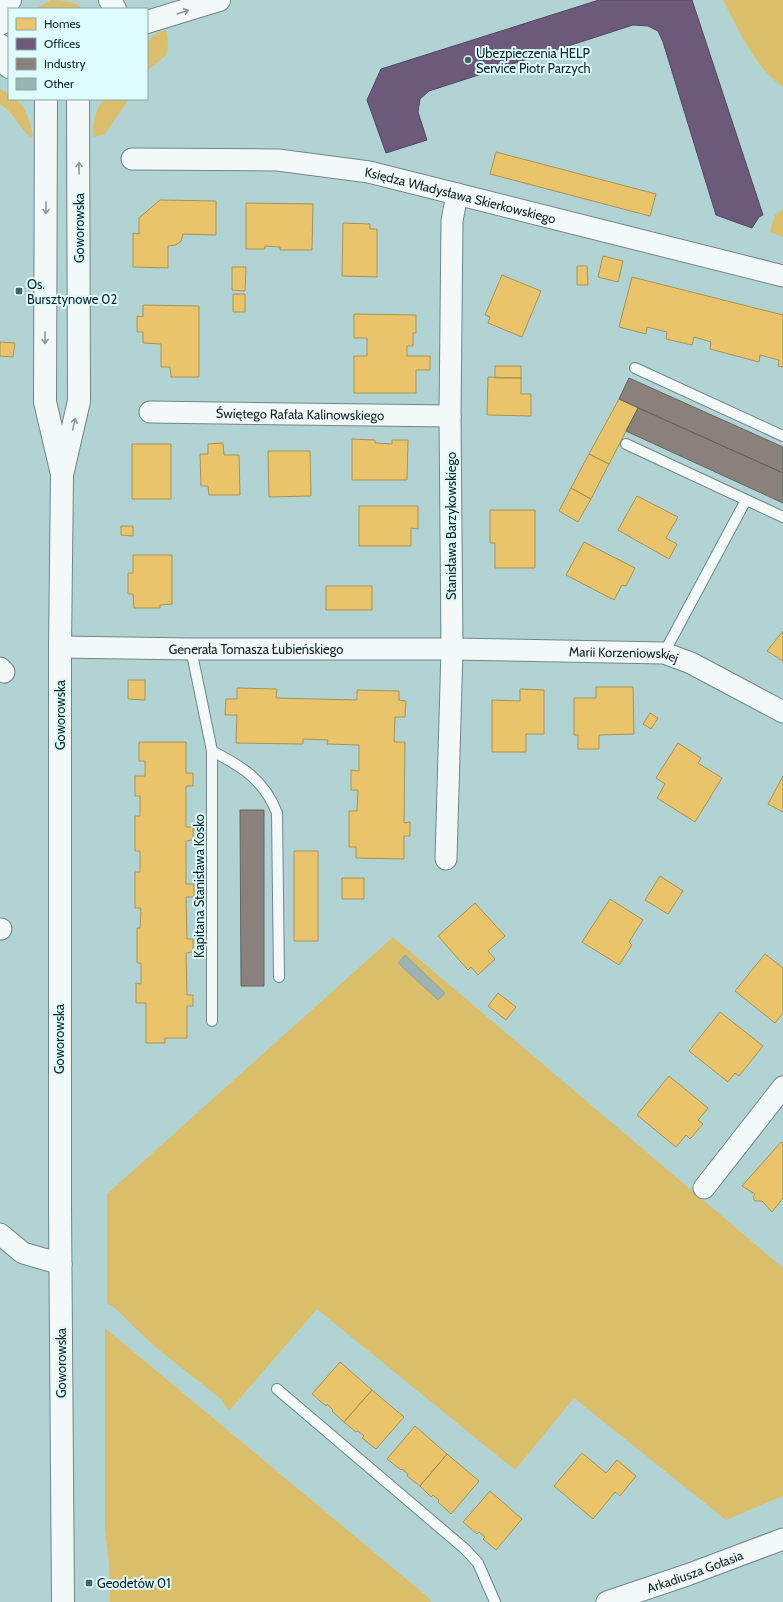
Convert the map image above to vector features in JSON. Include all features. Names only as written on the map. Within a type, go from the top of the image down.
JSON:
[{"type":"street","points":[[0,24],[2,13],[10,0]]},
{"type":"street","points":[[148,22],[219,0]]},
{"type":"street","name":"Goworowska","points":[[46,100],[45,402],[62,475]]},
{"type":"street","name":"Goworowska","points":[[63,1602],[59,870],[60,647],[62,475],[79,401],[78,100]]},
{"type":"street","name":"Księdza Władysława Skierkowskiego","points":[[132,159],[278,160],[369,172],[783,276]]},
{"type":"street","name":"Stanisława Barzykowskiego","points":[[446,859],[452,649],[450,416],[452,221],[457,194]]},
{"type":"street","name":"Świętego Rafała Kalinowskiego","points":[[150,412],[450,416]]},
{"type":"street","name":"Generała Tomasza Łubieńskiego","points":[[60,647],[191,649],[452,649]]},
{"type":"street","name":"Marii Korzeniowskiej","points":[[452,649],[664,653],[691,663],[783,712]]},
{"type":"street","points":[[704,1188],[777,1097]]},
{"type":"street","points":[[0,1234],[23,1253],[61,1264]]},
{"type":"street","name":"Arkadiusza Gołasia","points":[[607,1602],[687,1575],[783,1539]]},
{"type":"lane","points":[[635,368],[783,436]]},
{"type":"lane","points":[[626,444],[783,517]]},
{"type":"lane","points":[[664,653],[746,500]]},
{"type":"lane","name":"Kapitana Stanisława Kosko","points":[[191,649],[212,751],[212,1021]]},
{"type":"lane","points":[[212,751],[239,765],[249,773],[269,794],[278,813],[279,977]]},
{"type":"lane","points":[[277,1389],[465,1549],[478,1563],[495,1602]]},
{"type":"shaded area","points":[[51,0],[72,2],[82,8],[37,8]]},
{"type":"shaded area","points":[[723,0],[783,0],[783,87],[773,79],[756,59],[741,35]]},
{"type":"shaded area","points":[[166,30],[168,40],[167,52],[165,56],[148,71],[148,40],[157,33]]},
{"type":"shaded area","points":[[0,89],[8,93],[8,100],[17,100],[23,107],[33,136],[30,137],[13,116],[0,104]]},
{"type":"shaded area","points":[[104,100],[128,100],[105,134],[93,137],[95,116]]},
{"type":"shaded area","points":[[783,209],[783,237],[770,232],[775,215]]},
{"type":"shaded area","points":[[393,937],[783,1268],[783,1496],[726,1520],[574,1398],[515,1470],[317,1309],[229,1411],[221,1399],[154,1346],[114,1307],[107,1304],[107,1194]]},
{"type":"shaded area","points":[[105,1328],[429,1598],[431,1602],[110,1602],[109,1564],[105,1530]]},
{"type":"building: Homes","points":[[496,152],[656,194],[650,216],[490,174]]},
{"type":"building: Homes","points":[[160,200],[216,201],[216,235],[183,234],[181,241],[176,245],[168,246],[168,268],[133,267],[133,233],[139,234],[139,218]]},
{"type":"building: Homes","points":[[246,203],[313,204],[312,250],[280,250],[280,247],[265,246],[265,249],[246,249]]},
{"type":"building: Homes","points":[[343,223],[370,224],[370,229],[377,229],[377,277],[342,276]]},
{"type":"building: Homes","points":[[603,256],[623,261],[618,282],[598,277]]},
{"type":"building: Homes","points":[[577,266],[587,266],[588,285],[577,285]]},
{"type":"building: Homes","points":[[232,267],[246,267],[245,291],[232,290]]},
{"type":"building: Homes","points":[[502,275],[541,291],[522,337],[488,323],[490,317],[485,315]]},
{"type":"building: Homes","points":[[632,277],[783,315],[783,367],[778,366],[779,360],[760,355],[759,362],[710,349],[711,342],[694,337],[692,345],[666,339],[667,332],[647,327],[646,334],[619,327]]},
{"type":"building: Homes","points":[[233,294],[245,294],[245,312],[233,312]]},
{"type":"building: Homes","points":[[143,305],[199,306],[199,377],[171,377],[170,367],[161,367],[161,344],[143,343],[143,332],[137,332],[137,316],[143,317]]},
{"type":"building: Homes","points":[[354,314],[416,315],[416,333],[413,333],[413,346],[407,346],[407,356],[430,356],[430,370],[416,370],[416,393],[354,393],[354,356],[367,356],[367,338],[354,338]]},
{"type":"building: Homes","points":[[0,342],[15,343],[13,357],[0,356]]},
{"type":"building: Homes","points":[[495,366],[521,366],[521,378],[495,378]]},
{"type":"building: Homes","points":[[488,377],[521,378],[521,394],[531,394],[531,416],[487,415]]},
{"type":"building: Homes","points":[[619,399],[638,408],[609,464],[589,454]]},
{"type":"building: Homes","points":[[352,439],[375,440],[375,443],[392,444],[392,440],[408,440],[407,480],[352,480]]},
{"type":"building: Homes","points":[[223,443],[224,455],[239,455],[240,495],[209,495],[208,486],[201,486],[200,454],[208,454],[208,444]]},
{"type":"building: Homes","points":[[132,444],[171,444],[171,499],[132,499]]},
{"type":"building: Homes","points":[[268,451],[310,451],[311,496],[269,497]]},
{"type":"building: Homes","points":[[589,454],[609,464],[591,499],[571,488]]},
{"type":"building: Homes","points":[[571,488],[591,499],[578,522],[559,511]]},
{"type":"building: Homes","points":[[637,496],[678,517],[666,538],[677,544],[669,559],[618,530]]},
{"type":"building: Homes","points":[[359,506],[418,506],[418,529],[411,528],[411,546],[359,546]]},
{"type":"building: Homes","points":[[490,510],[535,510],[535,568],[495,568],[495,543],[490,543]]},
{"type":"building: Homes","points":[[121,526],[133,526],[133,536],[121,535]]},
{"type":"building: Homes","points":[[584,542],[635,568],[626,586],[622,585],[614,600],[566,575]]},
{"type":"building: Homes","points":[[133,555],[172,555],[172,604],[160,605],[160,608],[134,608],[133,594],[128,594],[128,573],[133,573]]},
{"type":"building: Homes","points":[[326,586],[372,586],[372,610],[326,610]]},
{"type":"building: Homes","points":[[783,631],[783,661],[767,651]]},
{"type":"building: Homes","points":[[128,680],[145,680],[145,700],[128,699]]},
{"type":"building: Homes","points":[[596,687],[633,687],[634,734],[599,735],[599,749],[578,749],[578,735],[574,735],[574,698],[596,698]]},
{"type":"building: Homes","points":[[237,688],[277,689],[276,698],[357,700],[357,690],[399,691],[399,700],[406,701],[405,717],[395,717],[394,742],[405,742],[404,823],[410,822],[410,836],[404,836],[404,859],[356,858],[356,847],[349,847],[349,811],[357,811],[358,790],[351,790],[351,770],[359,771],[359,745],[327,744],[328,740],[303,739],[303,744],[236,743],[237,715],[225,715],[226,699],[237,699]]},
{"type":"building: Homes","points":[[520,689],[544,690],[544,734],[526,734],[526,752],[492,752],[492,700],[520,701]]},
{"type":"building: Homes","points":[[650,713],[658,718],[651,729],[643,724]]},
{"type":"building: Homes","points":[[139,742],[186,742],[186,773],[193,773],[193,786],[186,786],[186,827],[193,827],[193,840],[186,841],[186,884],[194,884],[194,897],[186,897],[187,939],[193,939],[193,952],[186,953],[187,995],[193,995],[193,1006],[187,1006],[187,1038],[165,1038],[165,1043],[146,1043],[146,1003],[136,1003],[136,983],[141,984],[141,963],[137,963],[137,928],[140,928],[141,908],[135,908],[135,872],[140,872],[140,851],[135,851],[135,816],[140,816],[140,796],[135,796],[135,776],[145,776],[145,761],[139,761]]},
{"type":"building: Homes","points":[[678,743],[701,758],[698,763],[722,778],[695,822],[657,798],[665,784],[656,778]]},
{"type":"building: Homes","points":[[783,776],[783,812],[768,804]]},
{"type":"building: Homes","points":[[294,851],[318,851],[318,941],[294,941]]},
{"type":"building: Homes","points":[[660,876],[683,891],[668,914],[645,900]]},
{"type":"building: Homes","points":[[342,878],[364,878],[364,899],[342,899]]},
{"type":"building: Homes","points":[[610,899],[643,920],[629,942],[632,945],[619,965],[582,942]]},
{"type":"building: Homes","points":[[475,903],[505,936],[488,951],[495,959],[478,975],[471,967],[468,970],[438,936]]},
{"type":"building: Homes","points":[[765,954],[783,968],[783,1013],[775,1023],[735,991]]},
{"type":"building: Homes","points":[[498,993],[516,1007],[506,1020],[488,1006]]},
{"type":"building: Homes","points":[[720,1012],[763,1046],[739,1076],[735,1073],[728,1082],[689,1051]]},
{"type":"building: Homes","points":[[669,1076],[708,1108],[698,1120],[703,1124],[690,1139],[686,1135],[676,1147],[637,1115]]},
{"type":"building: Homes","points":[[781,1142],[783,1143],[783,1198],[772,1212],[762,1201],[755,1201],[753,1197],[755,1194],[742,1186]]},
{"type":"building: Homes","points":[[340,1362],[372,1390],[344,1422],[327,1404],[326,1406],[312,1394]]},
{"type":"building: Homes","points":[[372,1390],[404,1417],[376,1449],[362,1438],[364,1436],[358,1431],[356,1432],[344,1422]]},
{"type":"building: Homes","points":[[415,1426],[447,1454],[420,1486],[407,1476],[408,1474],[402,1469],[401,1470],[387,1459]]},
{"type":"building: Homes","points":[[582,1453],[606,1473],[617,1460],[636,1476],[620,1496],[615,1492],[593,1519],[554,1486]]},
{"type":"building: Homes","points":[[447,1454],[479,1481],[451,1514],[438,1502],[439,1500],[433,1495],[431,1497],[420,1486]]},
{"type":"building: Homes","points":[[490,1491],[522,1519],[496,1550],[483,1539],[485,1537],[479,1532],[477,1534],[463,1522]]},
{"type":"building: Offices","points":[[599,0],[692,0],[763,215],[759,217],[752,228],[716,215],[663,42],[658,31],[648,26],[633,25],[429,91],[420,99],[418,112],[427,140],[386,153],[367,100],[381,69]]},
{"type":"building: Industry","points":[[629,378],[783,447],[783,473],[619,399]]},
{"type":"building: Industry","points":[[638,408],[783,473],[783,503],[626,431]]},
{"type":"building: Industry","points":[[240,810],[264,810],[264,986],[241,986]]},
{"type":"building: Other","points":[[405,955],[445,993],[438,1000],[398,963]]},
{"type":"place","name":"Ubezpieczenia HELP Service Piotr Parzych","points":[[468,60]]},
{"type":"place","name":"Os. Bursztynowe 02","points":[[19,291]]},
{"type":"place","name":"Geodetów 01","points":[[89,1583]]}]
